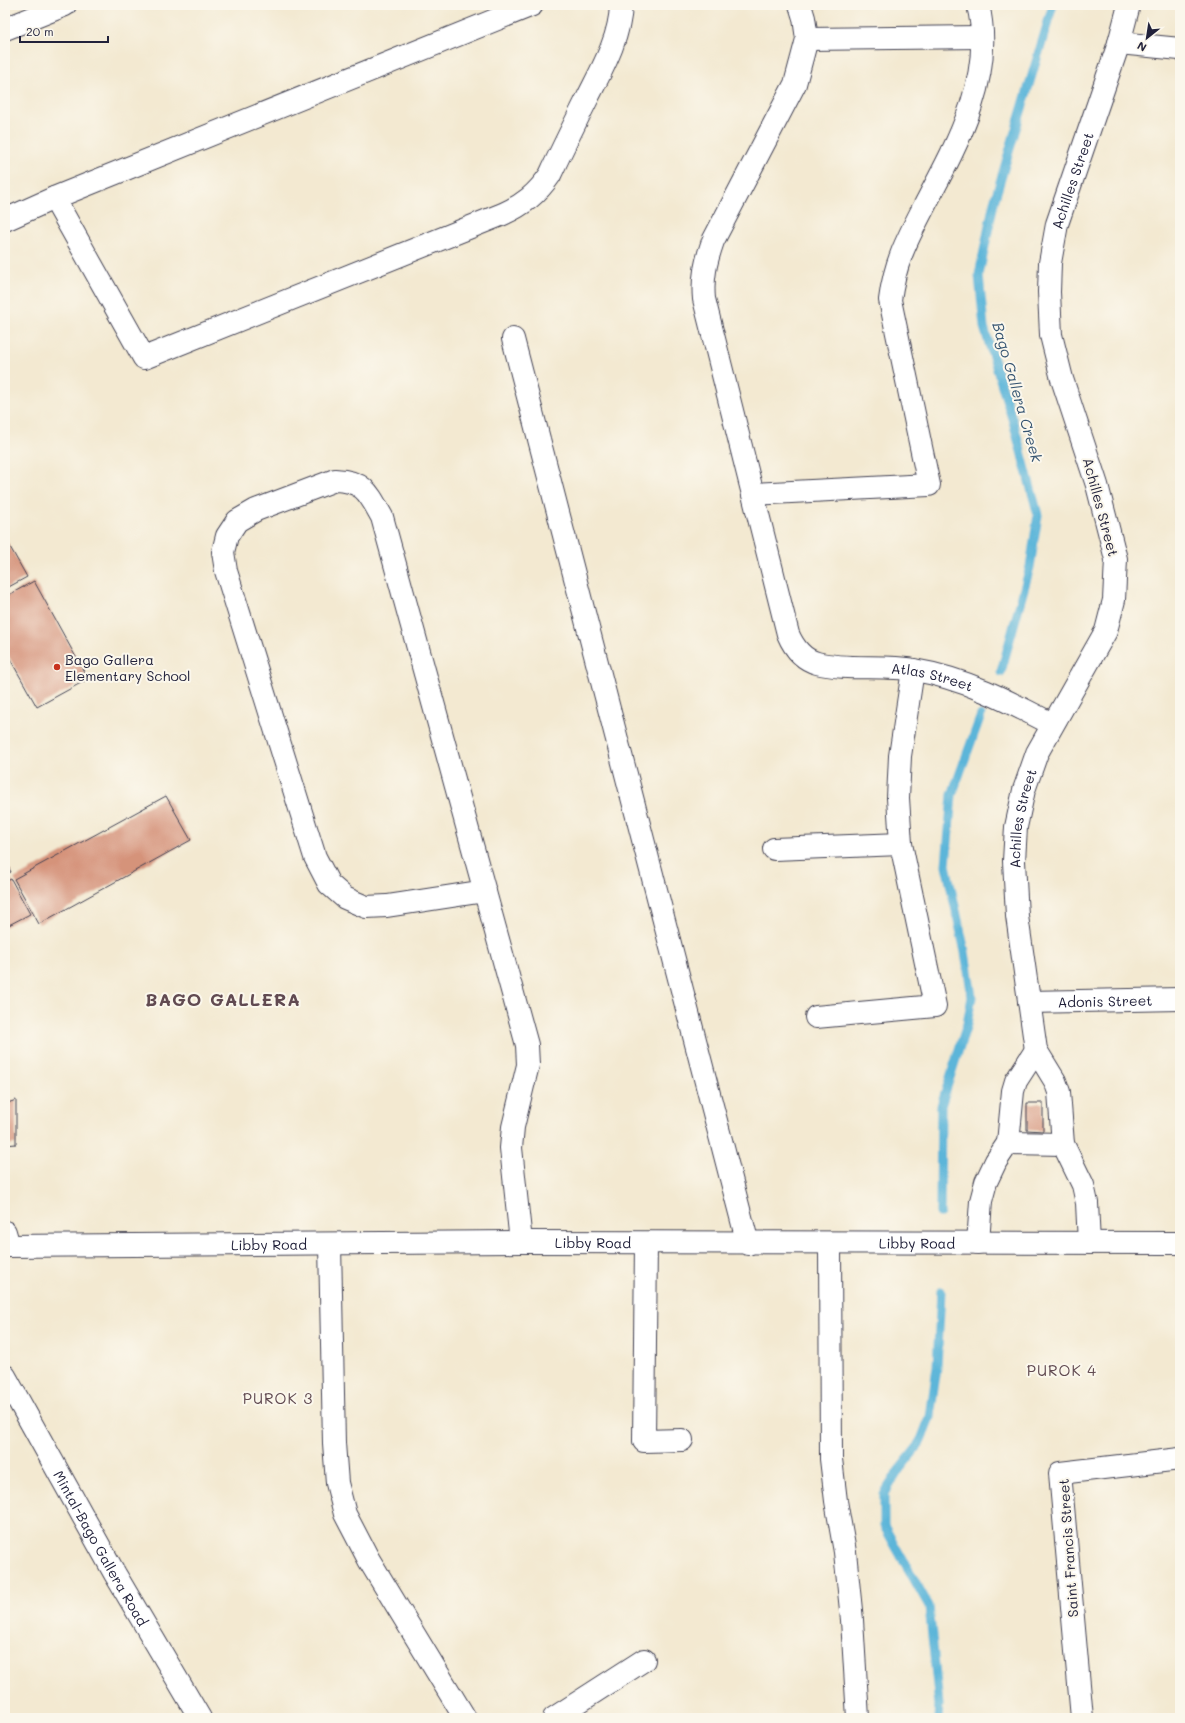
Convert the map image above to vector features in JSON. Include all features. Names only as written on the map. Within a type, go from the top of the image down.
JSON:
[{"type":"street","points":[[5,220],[54,198],[532,5]]},
{"type":"street","points":[[54,198],[144,358],[508,212],[530,199],[541,188],[550,175],[604,63],[617,30],[621,5]]},
{"type":"street","points":[[800,5],[804,18],[807,39],[802,64],[795,84],[713,241],[706,261],[702,281],[704,299],[753,494],[929,485],[894,323],[890,300],[892,278],[899,256],[949,159],[967,119],[982,60],[982,37],[978,5]]},
{"type":"street","name":"Achilles Street","points":[[1089,1243],[1087,1203],[1083,1185],[1063,1144],[1059,1092],[1055,1081],[1036,1050],[1017,916],[1014,861],[1016,827],[1024,790],[1037,753],[1052,724],[1106,631],[1114,600],[1116,559],[1097,485],[1062,379],[1051,334],[1049,292],[1050,263],[1057,224],[1119,43],[1129,5]]},
{"type":"street","points":[[5,29],[52,7]]},
{"type":"street","points":[[807,39],[982,37]]},
{"type":"street","points":[[1119,43],[1180,49]]},
{"type":"street","points":[[513,338],[748,1244]]},
{"type":"street","points":[[485,891],[387,906],[366,907],[345,898],[329,884],[314,857],[226,571],[223,552],[227,536],[237,521],[256,510],[335,480],[348,480],[361,485],[371,497],[382,517],[485,891],[527,1045],[528,1065],[512,1127],[511,1148],[521,1242]]},
{"type":"street","name":"Atlas Street","points":[[753,494],[788,634],[795,648],[804,657],[816,663],[832,665],[913,670],[972,685],[1052,724]]},
{"type":"street","points":[[816,1017],[935,1006],[901,844],[898,798],[900,756],[913,670]]},
{"type":"street","points":[[774,850],[901,844]]},
{"type":"street","name":"Adonis Street","points":[[1029,1002],[1180,1000]]},
{"type":"street","points":[[978,1243],[981,1201],[986,1182],[996,1160],[1008,1143],[1013,1091],[1016,1081],[1036,1050]]},
{"type":"street","points":[[1008,1143],[1063,1144]]},
{"type":"street","name":"Libby Road","points":[[6,1242],[330,1244],[521,1242],[748,1244],[1180,1243]]},
{"type":"street","points":[[646,1243],[644,1441],[682,1440]]},
{"type":"street","points":[[330,1244],[334,1443],[337,1483],[345,1514],[370,1560],[465,1718]]},
{"type":"street","points":[[830,1244],[831,1459],[836,1501],[845,1552],[852,1620],[858,1718]]},
{"type":"street","name":"Mintal-Bago Gallera Road","points":[[5,1376],[115,1574],[200,1718]]},
{"type":"street","name":"Saint Francis Street","points":[[1082,1718],[1060,1473],[1180,1459]]},
{"type":"street","points":[[554,1718],[644,1660]]},
{"type":"building","points":[[5,538],[27,577],[5,589]]},
{"type":"building","points":[[34,581],[88,679],[37,707],[5,650],[5,597]]},
{"type":"building","points":[[166,796],[191,840],[39,924],[14,879]]},
{"type":"building","points":[[5,861],[11,872],[5,875]]},
{"type":"building","points":[[11,879],[30,914],[5,927],[5,882]]},
{"type":"building","points":[[16,1100],[16,1144],[5,1145],[5,1104]]},
{"type":"building","points":[[1027,1103],[1043,1103],[1043,1131],[1027,1130]]},
{"type":"waterway","name":"Bago Gallera Creek","points":[[1001,672],[1030,567],[1038,515],[1014,425],[984,327],[979,275],[994,202],[1053,5]]},
{"type":"waterway","name":"Bago Gallera Creek","points":[[940,1213],[941,1106],[967,1024],[972,997],[965,952],[946,865],[952,795],[981,715]]},
{"type":"waterway","name":"Bago Gallera Creek","points":[[938,1718],[939,1705],[929,1606],[884,1526],[884,1494],[899,1470],[919,1445],[930,1417],[937,1367],[941,1291]]},
{"type":"place","name":"Bago Gallera Elementary School","points":[[57,667]]},
{"type":"district","name":"BAGO GALLERA","points":[[223,999]]},
{"type":"district","name":"PUROK 4","points":[[1062,1370]]},
{"type":"district","name":"PUROK 3","points":[[278,1398]]}]
